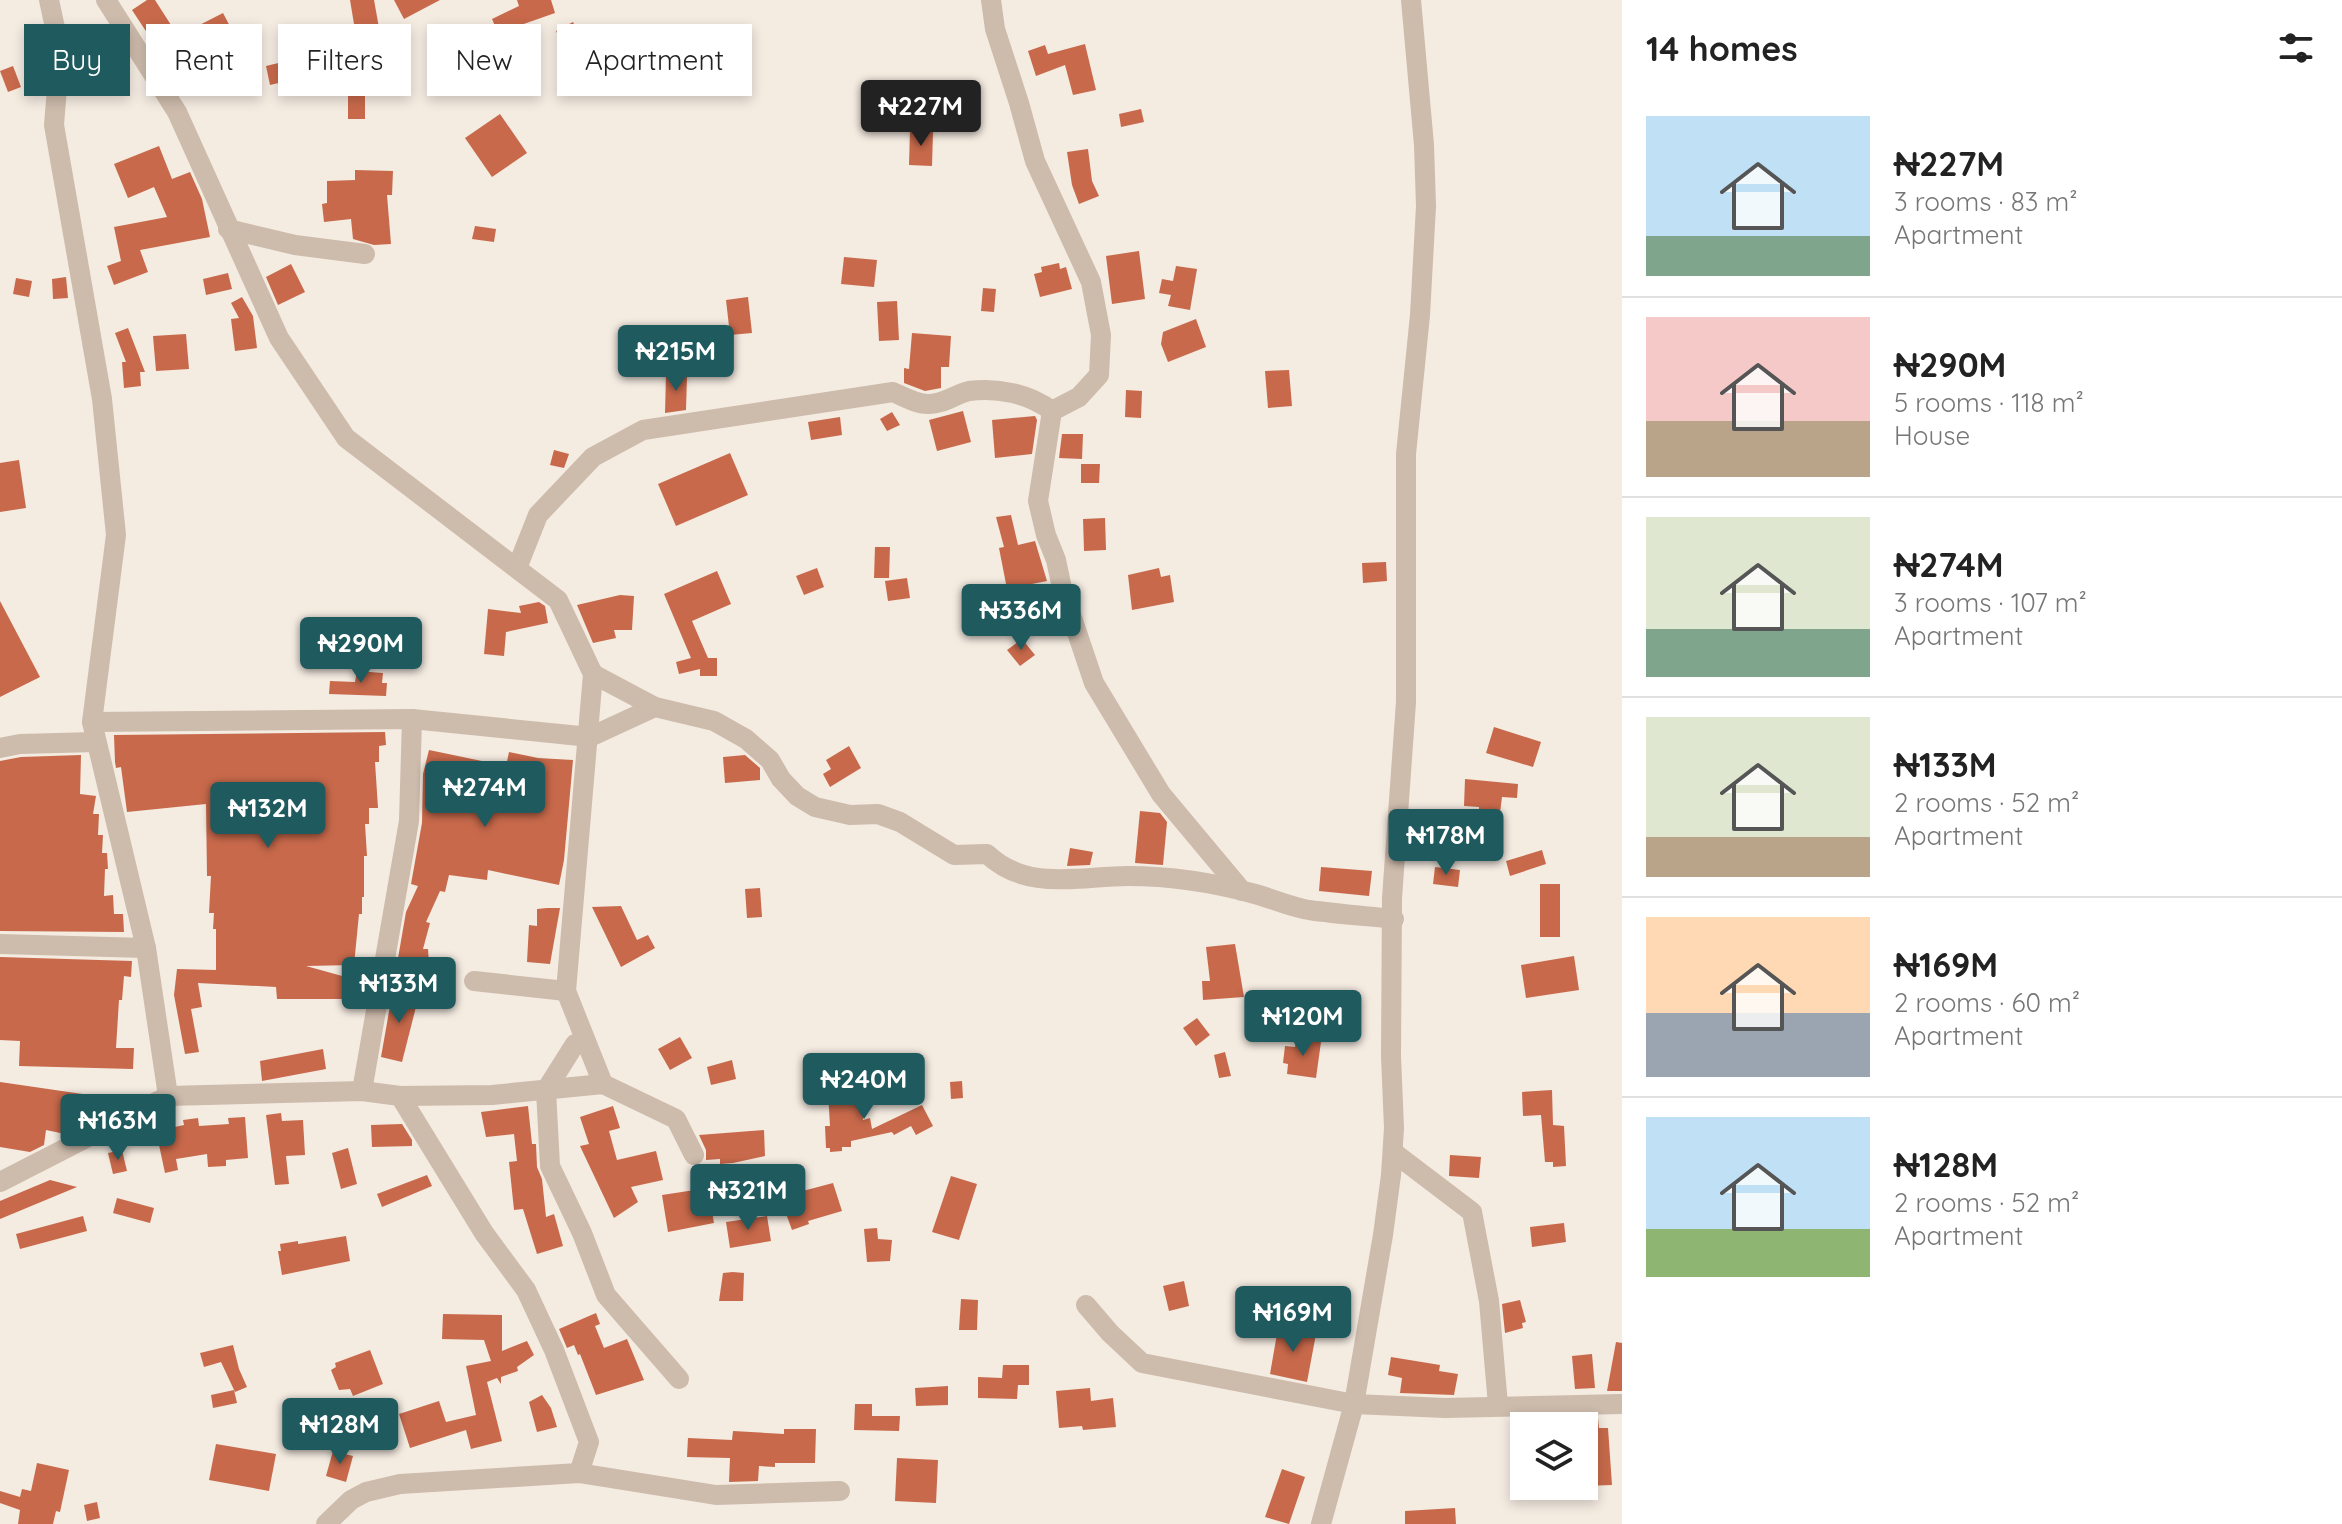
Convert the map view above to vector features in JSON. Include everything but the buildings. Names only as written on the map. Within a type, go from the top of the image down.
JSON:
[{"type":"street","points":[[49,0],[60,51],[54,125],[102,399],[116,535],[94,732],[146,948],[168,1096]]},
{"type":"street","points":[[106,0],[177,112],[279,338],[346,438],[558,600],[593,674],[566,991],[603,1084]]},
{"type":"street","points":[[991,0],[995,29],[1035,161],[1091,282],[1101,335],[1099,375],[1079,397],[1052,411]]},
{"type":"street","points":[[1321,1524],[1354,1404],[1383,1235],[1393,1152],[1391,989],[1393,887],[1406,702],[1407,430],[1420,315],[1426,206],[1424,145],[1411,0]]},
{"type":"street","points":[[228,229],[295,245],[365,254]]},
{"type":"street","points":[[517,568],[538,515],[593,457],[643,430],[893,392],[932,405],[969,391],[1010,392],[1036,399],[1052,411]]},
{"type":"street","points":[[1052,411],[1038,501],[1062,588],[1094,683],[1161,794],[1242,891]]},
{"type":"street","points":[[593,674],[655,707],[714,721],[746,739],[770,760],[781,779],[797,796],[815,807],[850,815],[878,814],[900,822],[954,855],[987,854],[999,865],[1039,879],[1150,877],[1242,891],[1306,909],[1394,919]]},
{"type":"street","points":[[0,748],[94,732],[412,719],[590,737],[655,707]]},
{"type":"street","points":[[362,1091],[409,821],[412,719]]},
{"type":"street","points":[[0,944],[146,948]]},
{"type":"street","points":[[474,981],[566,991]]},
{"type":"street","points":[[575,1044],[546,1090],[550,1166],[582,1233],[606,1295],[679,1379]]},
{"type":"street","points":[[0,1182],[168,1096],[362,1091],[400,1096],[492,1095],[603,1084],[676,1119],[694,1155]]},
{"type":"street","points":[[400,1096],[484,1233],[526,1290],[554,1350],[589,1442],[579,1473]]},
{"type":"street","points":[[1393,1152],[1472,1212],[1489,1301],[1498,1405]]},
{"type":"street","points":[[1086,1305],[1142,1363],[1354,1404],[1445,1408],[1622,1404]]},
{"type":"street","points":[[326,1524],[351,1500],[366,1492],[391,1486],[579,1473],[716,1495],[840,1491]]}]
